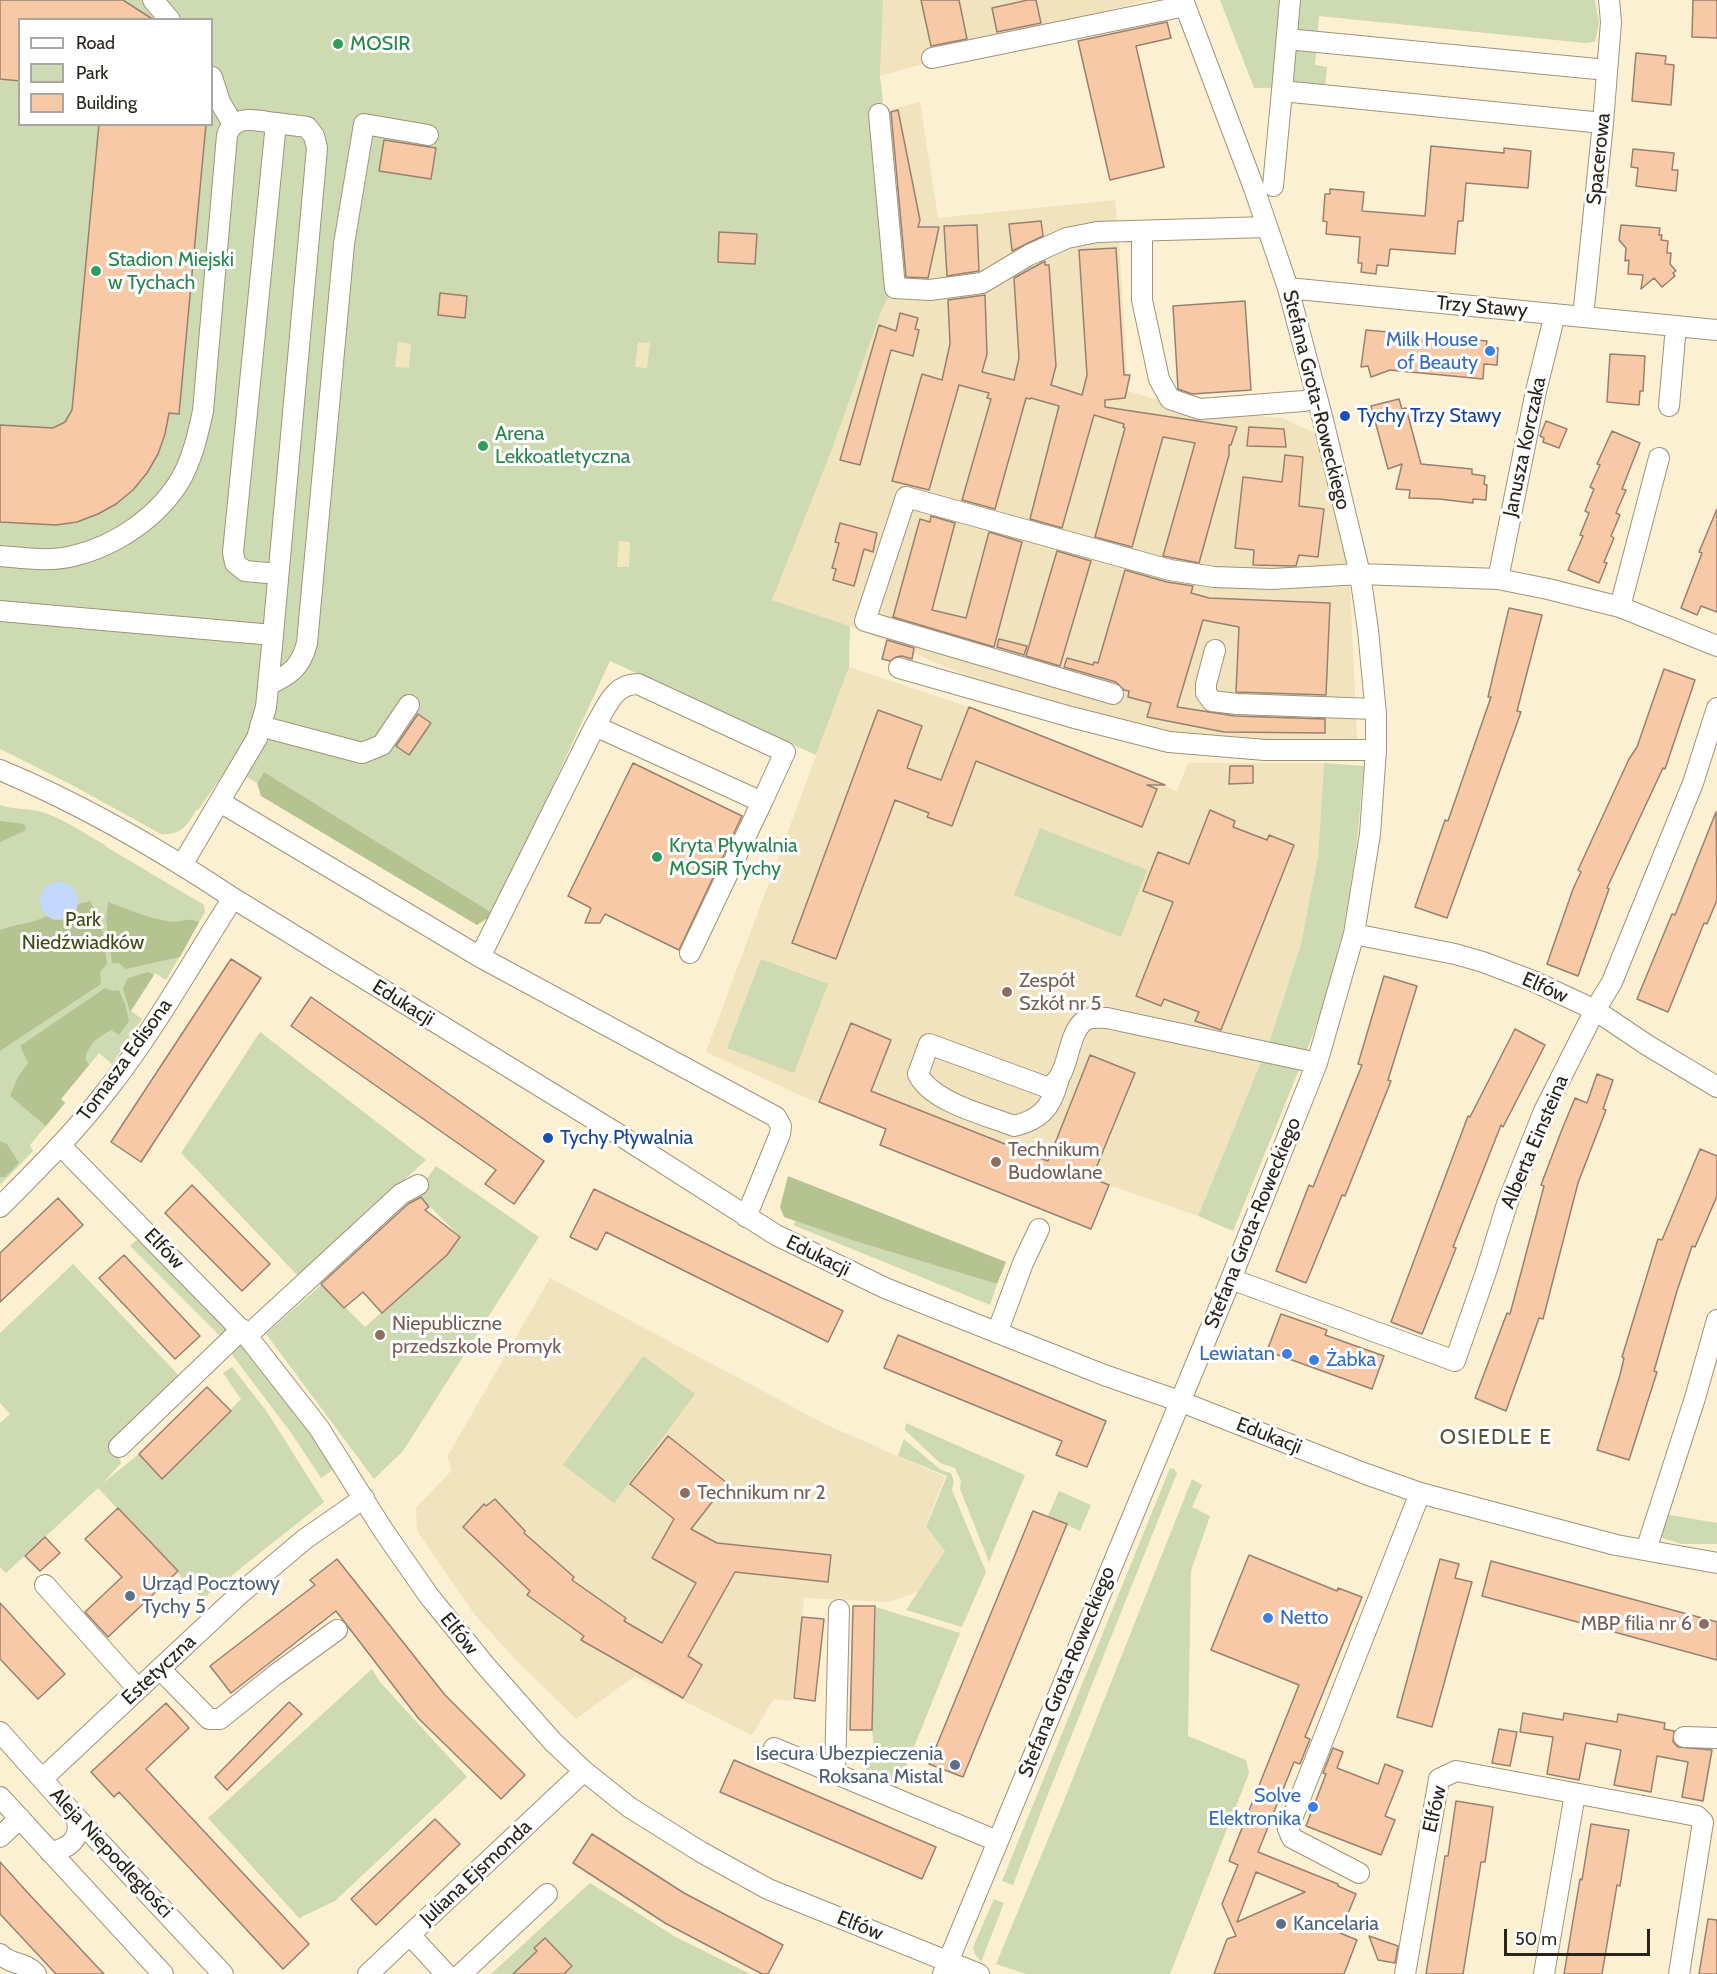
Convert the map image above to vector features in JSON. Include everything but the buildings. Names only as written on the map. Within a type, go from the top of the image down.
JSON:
[{"type":"street","points":[[153,0],[168,18]]},
{"type":"street","points":[[1273,186],[1290,0]]},
{"type":"street","name":"Spacerowa","points":[[1583,317],[1603,123],[1611,22],[1609,0]]},
{"type":"street","points":[[933,58],[1184,3]]},
{"type":"street","name":"Stefana Grota-Roweckiego","points":[[945,1968],[1231,1279],[1317,1063],[1354,934],[1370,834],[1376,750],[1375,709],[1360,574],[1288,288],[1184,3]]},
{"type":"street","points":[[1287,39],[1607,70]]},
{"type":"street","points":[[213,80],[220,102],[234,124]]},
{"type":"street","points":[[1282,91],[1603,123]]},
{"type":"street","points":[[879,114],[896,288],[930,290],[982,283],[1029,255],[1067,238],[1098,232],[1267,227]]},
{"type":"street","points":[[0,556],[37,560],[72,556],[104,546],[134,528],[161,504],[181,478],[196,445],[203,411],[227,135],[234,124],[249,119],[307,127],[314,136],[317,148],[266,707],[257,738],[182,865]]},
{"type":"street","points":[[276,123],[233,552],[235,563],[245,571],[278,574]]},
{"type":"street","points":[[268,685],[295,669],[303,657],[307,643],[344,244],[364,124],[428,135]]},
{"type":"street","points":[[1142,231],[1142,300],[1159,379],[1170,399],[1200,409],[1317,397]]},
{"type":"street","name":"Trzy Stawy","points":[[1288,288],[1717,330]]},
{"type":"street","name":"Janusza Korczaka","points":[[1498,579],[1555,314]]},
{"type":"street","points":[[1669,406],[1676,326]]},
{"type":"street","points":[[1620,607],[1659,458]]},
{"type":"street","points":[[1113,694],[865,621],[906,497],[1170,570],[1214,577],[1272,579],[1360,574],[1498,579],[1620,607],[1717,646]]},
{"type":"street","points":[[0,610],[273,635]]},
{"type":"street","points":[[1215,650],[1206,684],[1206,693],[1212,701],[1375,709]]},
{"type":"street","points":[[899,668],[1169,742],[1265,750],[1376,750]]},
{"type":"street","points":[[480,957],[595,726],[617,690],[626,684],[638,684],[785,752],[690,953]]},
{"type":"street","points":[[260,726],[362,753],[382,745],[409,705]]},
{"type":"street","name":"Alberta Einsteina","points":[[1231,1279],[1455,1361],[1507,1204],[1544,1111],[1595,1010],[1612,982],[1694,783],[1717,708]]},
{"type":"street","points":[[595,726],[762,802]]},
{"type":"street","name":"Edukacji","points":[[0,770],[46,789],[182,865],[618,1134],[776,1236],[885,1288],[1104,1375],[1179,1401],[1366,1474],[1420,1492],[1616,1545],[1717,1563]]},
{"type":"street","points":[[220,802],[480,957],[729,1094],[776,1117],[781,1126],[770,1161],[746,1217]]},
{"type":"street","name":"Tomasza Edisona","points":[[0,1207],[61,1146],[108,1089],[146,1036],[233,898]]},
{"type":"street","name":"Elfów","points":[[1354,934],[1455,954],[1533,981],[1595,1010],[1647,1045],[1717,1087]]},
{"type":"street","points":[[1058,1082],[1046,1087],[929,1044],[918,1074],[921,1081],[934,1094],[1014,1126],[1038,1118],[1054,1095],[1079,1026],[1090,1018],[1107,1018],[1317,1063]]},
{"type":"street","name":"Elfów","points":[[61,1146],[244,1332],[319,1428],[383,1530],[429,1596],[485,1665],[553,1742],[584,1771],[628,1807],[701,1852],[768,1888],[945,1968],[979,1974]]},
{"type":"street","points":[[119,1447],[244,1332],[401,1194],[418,1185]]},
{"type":"street","points":[[997,1332],[1023,1263],[1039,1229]]},
{"type":"street","points":[[1646,1550],[1695,1398],[1717,1320]]},
{"type":"street","points":[[1359,1873],[1292,1838],[1288,1829],[1420,1492]]},
{"type":"street","name":"Estetyczna","points":[[42,1779],[242,1592],[305,1539],[364,1498]]},
{"type":"street","points":[[45,1585],[138,1689]]},
{"type":"street","points":[[835,1773],[839,1610]]},
{"type":"street","points":[[160,1669],[208,1719],[220,1719],[337,1630]]},
{"type":"street","name":"Aleja Niepodległości","points":[[0,1732],[8,1749],[42,1779],[223,1974]]},
{"type":"street","points":[[1684,1737],[1717,1738]]},
{"type":"street","points":[[774,1748],[997,1841]]},
{"type":"street","name":"Juliana Ejsmonda","points":[[368,1974],[584,1771]]},
{"type":"street","name":"Elfów","points":[[1405,1974],[1438,1779],[1456,1771],[1697,1816],[1703,1822],[1679,1974]]},
{"type":"street","points":[[1544,1974],[1575,1794]]},
{"type":"street","points":[[0,1797],[163,1974]]},
{"type":"street","points":[[50,1852],[62,1850],[72,1843],[78,1831],[76,1817]]},
{"type":"street","points":[[0,1837],[20,1818]]},
{"type":"street","points":[[461,1974],[547,1894]]},
{"type":"street","points":[[410,1935],[446,1974]]},
{"type":"street","points":[[0,1954],[6,1960],[28,1966],[36,1974]]},
{"type":"shaded area","points":[[883,0],[1147,0],[880,76]]},
{"type":"shaded area","points":[[920,102],[938,218],[1115,200],[1128,391],[1194,411],[1282,418],[1317,434],[1349,566],[1358,756],[1176,750],[1118,740],[850,626],[772,600],[831,452],[881,312],[901,271],[883,111]]},
{"type":"shaded area","name":"Zespół Szkół nr 5","points":[[849,667],[969,707],[1177,791],[1188,763],[1324,763],[1318,857],[1301,944],[1270,1040],[1198,1216],[1109,1185],[1091,1229],[880,1145],[886,1128],[802,1096],[706,1052]]},
{"type":"shaded area","name":"Technikum nr 2","points":[[550,1278],[825,1424],[945,1477],[925,1527],[945,1551],[918,1592],[888,1602],[804,1598],[792,1701],[774,1699],[752,1735],[635,1676],[576,1719],[515,1659],[475,1615],[417,1531],[416,1508],[452,1470],[447,1457]]},
{"type":"green space","points":[[0,0],[883,0],[880,76],[901,271],[881,312],[831,452],[772,600],[850,626],[849,667],[816,755],[610,661],[494,914],[264,772],[257,783],[229,766],[186,825],[168,834],[161,834],[0,749]]},
{"type":"green space","points":[[1220,0],[1595,0],[1599,23],[1595,42],[1585,43],[1319,16],[1315,65],[1327,67],[1325,87],[1254,88]]},
{"type":"green space","points":[[1324,763],[1364,766],[1356,851],[1343,932],[1322,1009],[1306,1053],[1233,1231],[1198,1216],[1270,1040],[1301,944],[1318,857]]},
{"type":"green space","points":[[264,772],[494,914],[477,925],[261,796],[257,783]]},
{"type":"green space","name":"Park Niedźwiadków","points":[[0,805],[42,812],[66,823],[204,905],[205,912],[166,980],[155,973],[131,1011],[142,1019],[112,1064],[99,1053],[61,1099],[65,1103],[30,1145],[33,1151],[0,1185]]},
{"type":"green space","points":[[0,821],[24,824],[26,830],[0,842]]},
{"type":"green space","points":[[1040,828],[1147,870],[1121,937],[1014,895]]},
{"type":"green space","points":[[90,901],[101,921],[107,964],[100,972],[101,984],[0,1051],[0,930],[47,916],[54,920],[76,910],[78,904]]},
{"type":"green space","points":[[108,902],[160,920],[199,922],[180,957],[126,969],[119,963],[112,963],[106,920]]},
{"type":"green space","points":[[761,959],[828,984],[794,1073],[727,1048]]},
{"type":"green space","points":[[148,972],[154,975],[130,1012],[123,988],[128,978]]},
{"type":"green space","points":[[105,988],[112,991],[119,990],[129,1021],[119,1035],[111,1030],[91,1045],[85,1059],[89,1065],[61,1099],[65,1103],[46,1126],[10,1096],[18,1077],[28,1063],[20,1046]]},
{"type":"green space","points":[[260,1032],[426,1160],[298,1276],[181,1153]]},
{"type":"green space","points":[[0,1141],[7,1144],[19,1163],[5,1177],[0,1177]]},
{"type":"green space","name":"Niepubliczne przedszkole Promyk","points":[[436,1166],[539,1237],[403,1451],[374,1479],[266,1334],[322,1284],[365,1327],[448,1253],[460,1237],[417,1193]]},
{"type":"green space","points":[[788,1176],[1006,1262],[997,1284],[784,1217],[780,1207]]},
{"type":"green space","points":[[796,1221],[997,1284],[990,1305],[793,1225]]},
{"type":"green space","points":[[139,1238],[229,1331],[221,1337],[130,1246]]},
{"type":"green space","points":[[73,1264],[186,1383],[117,1452],[121,1463],[103,1483],[139,1454],[163,1478],[241,1399],[223,1373],[232,1367],[267,1412],[324,1502],[202,1599],[98,1488],[6,1573],[0,1567],[0,1423],[10,1414],[0,1403],[0,1333]]},
{"type":"green space","points":[[244,1340],[315,1431],[334,1469],[321,1478],[292,1434],[230,1352]]},
{"type":"green space","points":[[643,1356],[695,1394],[614,1503],[563,1465]]},
{"type":"green space","points":[[906,1423],[1025,1475],[989,1562],[960,1489],[961,1481],[955,1468],[940,1463],[905,1430]]},
{"type":"green space","points":[[904,1439],[941,1470],[951,1473],[954,1482],[952,1490],[986,1572],[962,1627],[906,1610],[945,1551],[926,1527],[947,1476],[898,1456]]},
{"type":"green space","points":[[1170,1468],[1177,1473],[1013,1885],[1002,1881]]},
{"type":"green space","points":[[1192,1479],[1202,1485],[1192,1507],[1210,1516],[1191,1571],[1188,1736],[1246,1760],[1249,1773],[1170,1974],[1026,1974],[996,1964],[1063,1803]]},
{"type":"green space","points":[[1059,1491],[1091,1505],[1080,1531],[1048,1516]]},
{"type":"green space","points":[[1664,1514],[1717,1523],[1717,1544],[1682,1544],[1662,1538],[1660,1532]]},
{"type":"green space","points":[[876,1607],[960,1633],[897,1789],[872,1781],[861,1758],[875,1757],[872,1730]]},
{"type":"green space","points":[[372,1669],[380,1682],[467,1777],[335,1901],[299,1918],[208,1818]]},
{"type":"green space","points":[[590,1883],[674,1936],[750,1974],[491,1974]]},
{"type":"green space","points":[[994,1899],[1004,1903],[981,1962],[973,1947]]},
{"type":"sand","points":[[398,342],[411,344],[409,368],[395,367]]},
{"type":"sand","points":[[638,342],[650,343],[647,368],[635,367]]},
{"type":"sand","points":[[619,541],[630,542],[629,567],[617,567]]},
{"type":"water","points":[[59,882],[73,887],[78,901],[73,915],[59,920],[45,915],[40,901],[45,887]]},
{"type":"place","name":"MOSIR","points":[[338,44]]},
{"type":"place","name":"Stadion Miejski w Tychach","points":[[96,271]]},
{"type":"place","name":"Milk House of Beauty","points":[[1490,351]]},
{"type":"place","name":"Tychy Trzy Stawy","points":[[1345,416]]},
{"type":"place","name":"Arena Lekkoatletyczna","points":[[483,446]]},
{"type":"place","name":"Kryta Pływalnia MOSiR Tychy","points":[[657,857]]},
{"type":"place","name":"Zespół Szkół nr 5","points":[[1007,992]]},
{"type":"place","name":"Tychy Pływalnia","points":[[548,1138]]},
{"type":"place","name":"Technikum Budowlane","points":[[996,1162]]},
{"type":"place","name":"Niepubliczne przedszkole Promyk","points":[[380,1335]]},
{"type":"place","name":"Lewiatan","points":[[1287,1354]]},
{"type":"place","name":"Żabka","points":[[1314,1360]]},
{"type":"place","name":"Technikum nr 2","points":[[685,1493]]},
{"type":"place","name":"Urząd Pocztowy Tychy 5","points":[[130,1596]]},
{"type":"place","name":"Netto","points":[[1268,1618]]},
{"type":"place","name":"MBP filia nr 6","points":[[1704,1624]]},
{"type":"place","name":"Isecura Ubezpieczenia Roksana Mistal","points":[[955,1765]]},
{"type":"place","name":"Solve Elektronika","points":[[1313,1807]]},
{"type":"place","name":"Kancelaria","points":[[1281,1924]]},
{"type":"district","name":"OSIEDLE E","points":[[1496,1438]]}]
